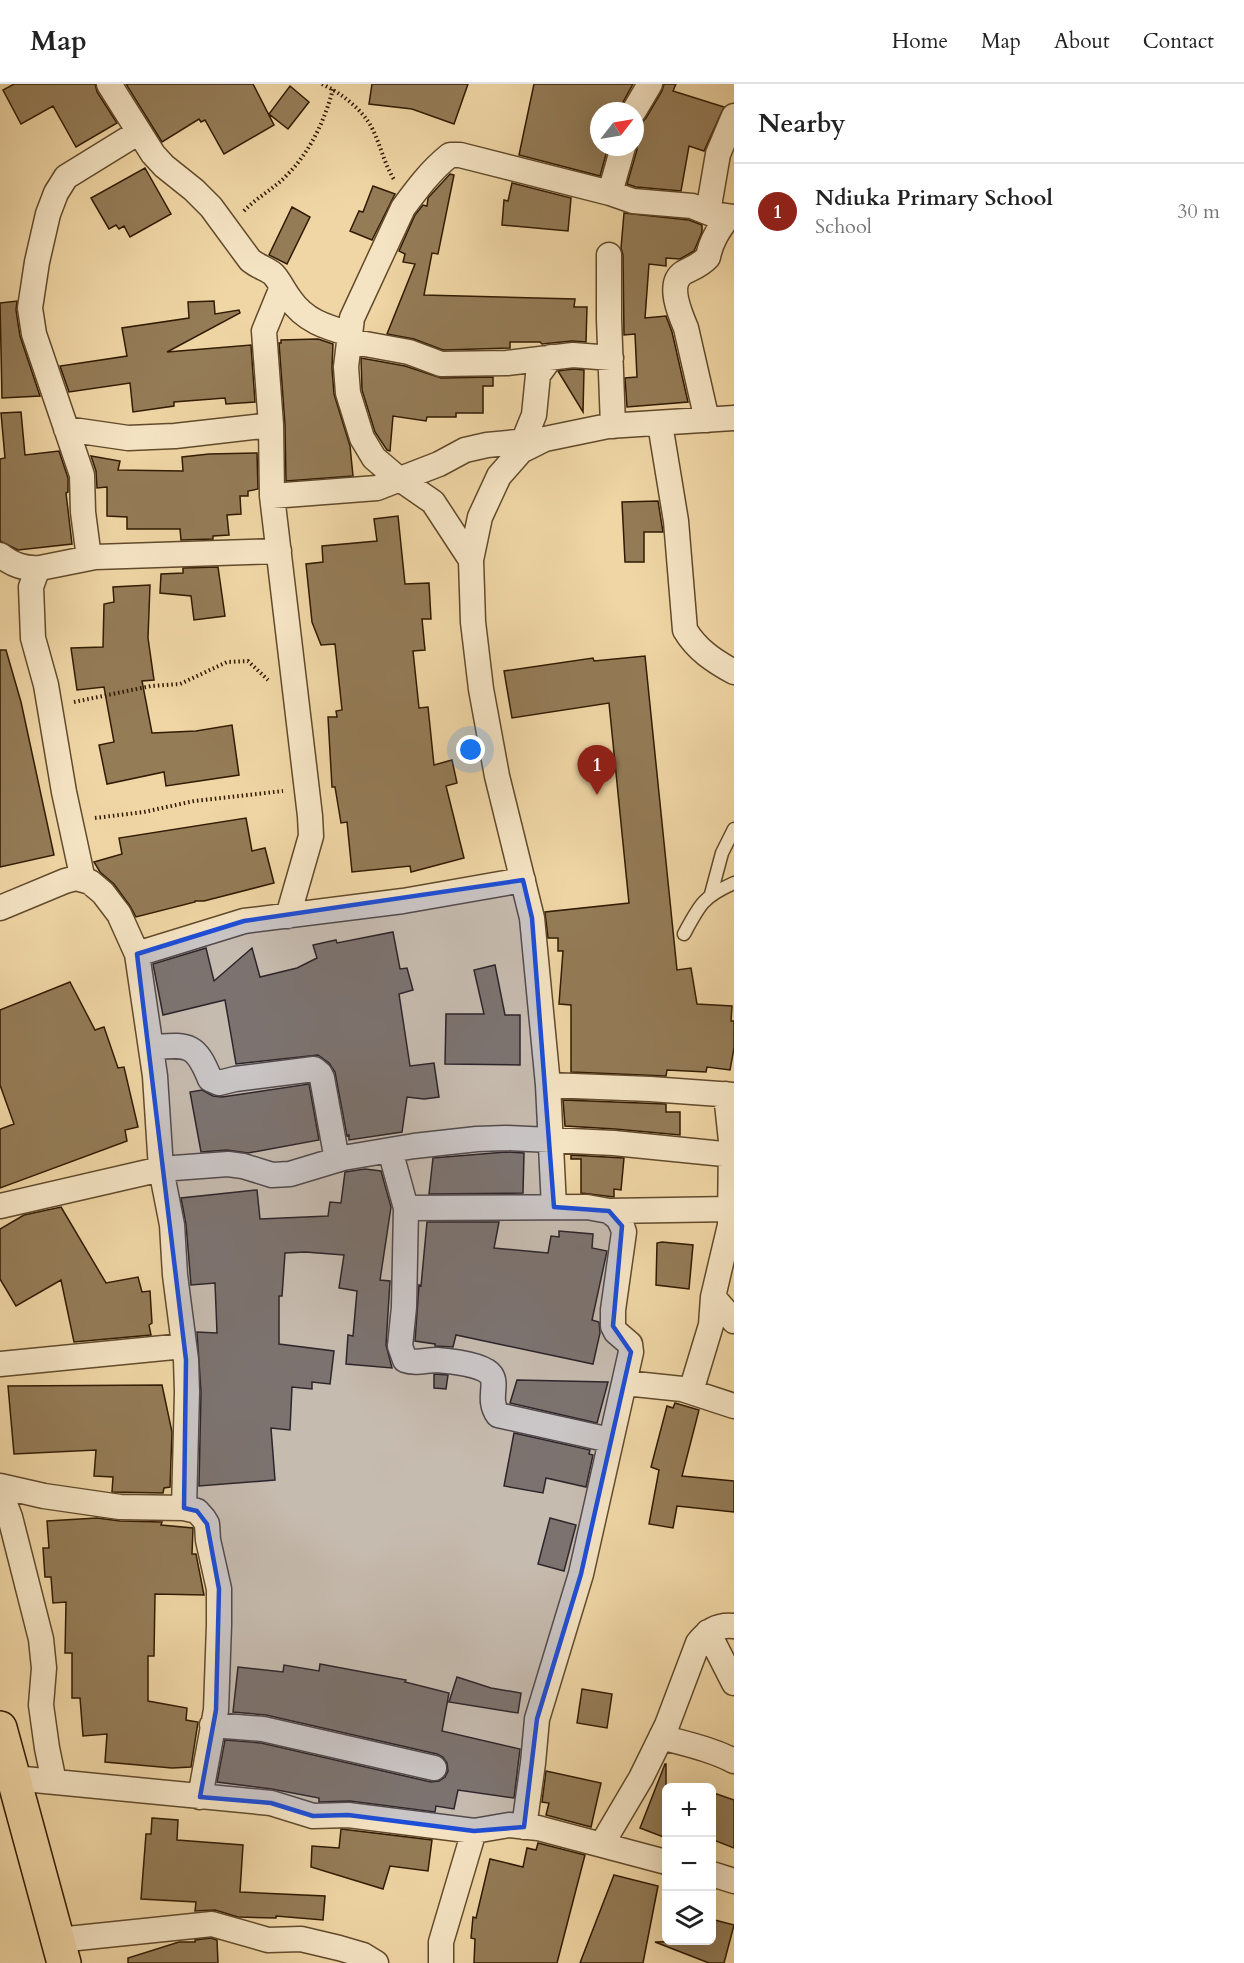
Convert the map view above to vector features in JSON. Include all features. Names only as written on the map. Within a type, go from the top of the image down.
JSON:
[{"type":"highway","points":[[0,1728],[61,1951]]},
{"type":"street","points":[[110,84],[153,154],[194,190],[250,260],[258,267],[273,273],[298,310],[320,325],[350,338],[409,352],[441,364],[507,363],[573,355],[610,357]]},
{"type":"street","points":[[639,102],[650,84]]},
{"type":"street","points":[[707,420],[676,289],[678,279],[682,274],[708,257],[710,244],[723,216],[718,154],[734,116]]},
{"type":"street","points":[[89,558],[83,512],[82,475],[34,334],[30,308],[37,262],[48,214],[56,193],[66,177],[139,132]]},
{"type":"street","points":[[471,560],[433,502],[374,458],[362,438],[348,393],[346,367],[352,318],[408,200],[436,166],[450,155],[610,193],[633,201],[692,206],[723,216]]},
{"type":"street","points":[[610,193],[620,156]]},
{"type":"street","points":[[609,255],[610,357],[614,426]]},
{"type":"street","points":[[282,287],[264,332],[271,425],[272,496],[311,836],[288,916]]},
{"type":"street","points":[[264,332],[291,319],[309,318]]},
{"type":"street","points":[[534,441],[538,375],[551,357]]},
{"type":"street","points":[[272,496],[377,488],[438,464],[465,450],[487,445],[534,441],[614,426],[734,418]]},
{"type":"street","points":[[660,424],[676,521],[685,630],[693,643],[713,660],[734,672]]},
{"type":"street","points":[[66,429],[128,438],[175,436],[271,425]]},
{"type":"street","points":[[534,441],[521,451],[499,476],[480,517],[471,560],[473,622],[481,689],[497,776],[532,918],[548,1085],[554,1207]]},
{"type":"street","points":[[0,555],[11,563],[26,569],[89,558],[279,551]]},
{"type":"street","points":[[40,568],[32,587],[33,638],[46,685],[70,822],[83,880]]},
{"type":"street","points":[[0,908],[65,881],[76,878],[90,882],[103,893],[119,914],[137,954],[155,1076],[161,1169],[172,1226],[175,1275],[184,1346],[187,1392],[184,1508]]},
{"type":"street","points":[[137,954],[244,921],[403,901],[523,880]]},
{"type":"street","points":[[151,1047],[190,1048],[202,1060],[210,1079],[219,1083],[314,1069],[322,1078],[337,1160]]},
{"type":"street","points":[[548,1085],[730,1095],[731,1209],[726,1243],[713,1297],[711,1325],[691,1392]]},
{"type":"street","points":[[0,1206],[161,1169],[228,1164],[272,1175],[290,1174],[337,1160],[390,1150],[477,1139],[506,1138],[656,1146],[732,1155]]},
{"type":"street","points":[[390,1150],[406,1208],[404,1307],[400,1346],[405,1360],[412,1362],[436,1360],[483,1369],[493,1378],[492,1404],[498,1415],[610,1440]]},
{"type":"street","points":[[406,1208],[587,1207],[609,1211],[731,1209]]},
{"type":"street","points":[[524,1827],[534,1763],[537,1719],[580,1574],[631,1352],[630,1344],[616,1332],[613,1310],[624,1232],[618,1218],[609,1211]]},
{"type":"street","points":[[713,1297],[734,1321]]},
{"type":"street","points":[[0,1364],[184,1346]]},
{"type":"street","points":[[625,1383],[682,1389],[734,1406]]},
{"type":"street","points":[[0,1486],[44,1496],[120,1507],[184,1508],[197,1511],[207,1524],[208,1540],[219,1589],[216,1710],[200,1797]]},
{"type":"street","points":[[0,1491],[10,1516],[40,1640],[44,1668],[41,1705],[54,1782]]},
{"type":"street","points":[[602,1844],[641,1778],[661,1737],[698,1643],[714,1628],[734,1626]]},
{"type":"street","points":[[708,1632],[734,1683]]},
{"type":"street","points":[[212,1725],[263,1730],[434,1768]]},
{"type":"street","points":[[661,1737],[694,1745],[734,1761]]},
{"type":"street","points":[[14,1778],[270,1803],[313,1816],[348,1815],[474,1831],[509,1825],[538,1828],[662,1861]]},
{"type":"street","points":[[441,1963],[441,1942],[474,1831]]},
{"type":"street","points":[[716,1876],[734,1881]]},
{"type":"street","points":[[61,1951],[212,1924],[268,1940],[301,1939],[339,1948],[363,1954],[376,1963]]},
{"type":"lane","points":[[711,894],[722,853],[734,829]]},
{"type":"lane","points":[[684,934],[697,910],[711,894],[734,882]]},
{"type":"path","points":[[322,84],[333,89],[356,108],[371,127],[387,169],[408,200]]},
{"type":"path","points":[[227,230],[256,198],[286,176],[301,159],[327,113],[333,89]]},
{"type":"path","points":[[50,707],[151,686],[180,684],[227,662],[248,661],[298,710]]},
{"type":"path","points":[[70,822],[144,812],[194,801],[307,788]]},
{"type":"highlighted area","points":[[523,880],[532,918],[554,1207],[609,1211],[622,1226],[613,1326],[631,1352],[581,1574],[537,1719],[524,1827],[474,1831],[348,1815],[313,1816],[271,1803],[200,1797],[216,1710],[219,1589],[207,1524],[197,1511],[184,1508],[186,1360],[137,954],[244,921]]},
{"type":"building","points":[[14,84],[95,84],[97,92],[117,123],[76,147],[53,106],[21,124],[3,90]]},
{"type":"building","points":[[126,84],[253,84],[274,125],[224,154],[205,120],[201,122],[199,119],[162,142]]},
{"type":"building","points":[[372,84],[468,84],[454,124],[412,109],[369,104]]},
{"type":"building","points":[[534,84],[633,84],[623,102],[590,102],[590,156],[606,156],[600,176],[519,155]]},
{"type":"building","points":[[664,84],[676,84],[673,91],[724,107],[704,151],[689,146],[681,191],[636,187],[627,184],[635,156],[644,156],[644,120]]},
{"type":"building","points":[[290,86],[309,102],[288,129],[269,114]]},
{"type":"building","points":[[145,168],[171,214],[130,237],[124,226],[119,229],[116,225],[109,229],[91,198]]},
{"type":"building","points":[[450,174],[454,175],[438,254],[432,253],[424,295],[575,299],[574,307],[587,307],[586,342],[542,344],[540,342],[510,342],[510,348],[443,350],[414,339],[387,334],[415,264],[403,262],[405,254],[399,251],[415,215],[423,205],[427,206],[428,198]]},
{"type":"building","points":[[512,183],[571,198],[568,231],[502,225],[504,200],[508,201]]},
{"type":"building","points":[[373,186],[395,194],[372,240],[350,231],[359,211],[363,212]]},
{"type":"building","points":[[292,207],[310,217],[287,264],[269,255]]},
{"type":"building","points":[[624,213],[689,220],[702,225],[702,232],[694,251],[680,259],[666,258],[666,266],[649,264],[645,318],[666,316],[672,332],[688,402],[627,407],[625,378],[637,377],[635,334],[624,335],[621,248]]},
{"type":"building","points":[[17,301],[20,336],[40,396],[2,398],[0,303]]},
{"type":"building","points":[[214,301],[215,314],[239,310],[240,313],[167,352],[251,345],[255,402],[226,404],[225,398],[174,402],[174,406],[133,412],[130,383],[69,392],[60,366],[127,356],[122,328],[189,318],[188,302]]},
{"type":"building","points":[[318,339],[333,344],[334,394],[350,446],[353,476],[286,481],[285,425],[279,343],[281,340]]},
{"type":"building","points":[[361,358],[405,366],[441,378],[493,377],[493,386],[483,386],[483,413],[456,413],[456,417],[427,417],[426,421],[393,416],[390,451],[375,432],[362,390]]},
{"type":"building","points":[[584,370],[583,412],[558,371]]},
{"type":"building","points":[[21,412],[25,455],[59,451],[68,478],[68,492],[66,493],[72,544],[18,550],[0,541],[0,459],[5,458],[1,413]]},
{"type":"building","points":[[257,453],[258,489],[248,491],[248,496],[240,496],[241,514],[227,515],[229,535],[213,536],[213,539],[181,540],[180,529],[127,529],[127,517],[107,516],[107,487],[97,488],[96,471],[91,456],[120,461],[118,470],[183,471],[182,457]]},
{"type":"building","points":[[658,501],[663,532],[644,532],[644,562],[625,562],[622,502]]},
{"type":"building","points":[[398,516],[405,584],[429,583],[431,619],[422,619],[425,650],[413,651],[419,708],[428,707],[434,765],[452,760],[457,783],[446,786],[464,858],[411,872],[410,866],[352,872],[347,822],[341,823],[335,787],[332,787],[328,717],[337,717],[336,711],[342,710],[335,644],[321,645],[312,622],[306,564],[323,562],[322,546],[377,541],[374,519]]},
{"type":"building","points":[[218,567],[225,616],[194,620],[191,596],[160,593],[161,574],[183,573],[183,568]]},
{"type":"building","points":[[150,585],[148,638],[154,680],[142,681],[152,733],[196,731],[232,725],[239,775],[166,786],[164,772],[107,784],[99,745],[114,742],[104,687],[77,690],[71,648],[103,647],[104,604],[114,602],[113,587]]},
{"type":"building","points":[[0,650],[6,650],[21,702],[54,855],[0,867]]},
{"type":"building","points":[[645,656],[677,970],[691,968],[697,1004],[732,1006],[734,1048],[730,1070],[707,1067],[706,1072],[667,1070],[666,1076],[571,1072],[571,1005],[559,1004],[563,951],[558,951],[558,938],[548,938],[545,912],[629,903],[609,703],[512,718],[504,671],[593,658],[594,661]]},
{"type":"building","points":[[246,818],[252,851],[265,848],[274,883],[136,917],[114,884],[100,872],[94,862],[122,854],[119,838]]},
{"type":"building","points":[[393,932],[400,969],[407,968],[413,990],[399,994],[410,1066],[434,1063],[439,1097],[424,1099],[407,1097],[402,1132],[349,1140],[335,1072],[329,1063],[318,1055],[236,1064],[225,1000],[163,1015],[153,964],[206,948],[214,981],[252,948],[260,977],[297,968],[317,958],[313,945],[336,940],[337,943]]},
{"type":"building","points":[[495,965],[505,1015],[520,1015],[520,1065],[445,1064],[446,1014],[484,1014],[474,970]]},
{"type":"building","points":[[70,982],[95,1030],[104,1027],[118,1068],[124,1067],[138,1127],[125,1130],[127,1141],[0,1188],[0,1129],[14,1124],[0,1085],[0,1010]]},
{"type":"building","points":[[309,1084],[319,1140],[248,1153],[227,1150],[201,1152],[190,1092],[202,1090],[213,1096],[222,1097]]},
{"type":"building","points":[[563,1100],[666,1104],[666,1112],[680,1112],[680,1135],[565,1126]]},
{"type":"building","points":[[506,1152],[524,1153],[523,1193],[429,1194],[433,1158]]},
{"type":"building","points":[[571,1155],[624,1158],[621,1190],[614,1189],[614,1197],[581,1193],[581,1159],[571,1159]]},
{"type":"building","points":[[365,1169],[381,1171],[391,1207],[380,1280],[390,1281],[386,1345],[392,1368],[346,1364],[348,1335],[353,1336],[357,1291],[339,1288],[344,1255],[285,1253],[282,1296],[279,1296],[279,1344],[334,1351],[330,1384],[312,1382],[312,1389],[292,1387],[290,1430],[271,1428],[275,1480],[199,1486],[201,1392],[197,1332],[217,1333],[215,1283],[191,1285],[186,1224],[181,1198],[257,1190],[260,1219],[328,1216],[330,1202],[341,1203],[345,1172]]},
{"type":"building","points":[[61,1207],[106,1283],[138,1277],[142,1292],[150,1291],[151,1335],[74,1342],[61,1280],[16,1306],[0,1279],[0,1229],[24,1215]]},
{"type":"building","points":[[427,1222],[499,1222],[494,1248],[548,1253],[551,1236],[559,1237],[559,1231],[593,1234],[592,1248],[607,1251],[592,1320],[599,1322],[600,1333],[593,1364],[456,1335],[453,1347],[435,1346],[435,1344],[415,1341]]},
{"type":"building","points":[[657,1243],[693,1245],[689,1289],[656,1285]]},
{"type":"building","points":[[434,1374],[448,1375],[446,1389],[434,1388]]},
{"type":"building","points":[[517,1380],[608,1382],[597,1423],[510,1403]]},
{"type":"building","points":[[162,1385],[172,1432],[170,1487],[164,1488],[163,1493],[112,1492],[113,1477],[94,1476],[96,1450],[14,1454],[8,1386]]},
{"type":"building","points":[[675,1403],[699,1410],[682,1476],[734,1481],[734,1512],[677,1506],[673,1528],[649,1524],[659,1470],[651,1467],[667,1406],[673,1408]]},
{"type":"building","points":[[514,1433],[590,1450],[589,1454],[593,1455],[586,1487],[546,1478],[543,1493],[504,1486]]},
{"type":"building","points":[[97,1518],[162,1522],[161,1525],[193,1528],[192,1554],[196,1554],[204,1595],[155,1594],[154,1656],[148,1656],[148,1701],[187,1708],[186,1720],[198,1722],[191,1767],[172,1768],[105,1762],[107,1734],[83,1736],[80,1698],[72,1698],[72,1653],[65,1653],[66,1602],[53,1603],[51,1577],[45,1577],[43,1548],[49,1548],[47,1521]]},
{"type":"building","points":[[550,1518],[576,1525],[564,1571],[538,1564]]},
{"type":"building","points":[[320,1664],[406,1680],[405,1682],[449,1693],[442,1731],[520,1749],[514,1798],[458,1790],[454,1809],[436,1806],[435,1812],[350,1801],[319,1802],[319,1798],[217,1782],[225,1740],[261,1743],[431,1782],[445,1777],[448,1771],[447,1763],[437,1754],[266,1715],[233,1712],[238,1667],[283,1672],[284,1665],[319,1671]]},
{"type":"building","points":[[457,1677],[491,1688],[521,1693],[518,1713],[449,1702]]},
{"type":"building","points":[[582,1689],[612,1694],[607,1728],[577,1723]]},
{"type":"building","points":[[666,1764],[666,1783],[662,1783],[662,1836],[640,1828]]},
{"type":"building","points":[[546,1771],[601,1783],[591,1827],[546,1815],[549,1803],[542,1802]]},
{"type":"building","points":[[716,1794],[734,1800],[734,1848],[716,1841]]},
{"type":"building","points":[[152,1818],[178,1820],[177,1840],[243,1845],[240,1892],[325,1896],[323,1920],[276,1916],[276,1918],[238,1917],[215,1910],[195,1911],[196,1902],[141,1899],[146,1834],[151,1834]]},
{"type":"building","points":[[341,1829],[432,1840],[428,1871],[390,1866],[383,1889],[311,1867],[312,1846],[339,1848]]},
{"type":"building","points":[[538,1843],[585,1855],[557,1963],[474,1963],[475,1939],[471,1938],[473,1917],[476,1918],[490,1859],[523,1867],[527,1848],[536,1850]]},
{"type":"building","points":[[614,1875],[658,1886],[643,1963],[580,1963]]},
{"type":"building","points":[[716,1920],[734,1925],[724,1963],[709,1963],[663,1945],[716,1945]]},
{"type":"building","points":[[211,1938],[217,1940],[218,1963],[128,1963],[128,1958],[179,1942],[195,1942],[195,1940]]},
{"type":"place","name":"Ndiuka Primary School","points":[[597,795]]}]
